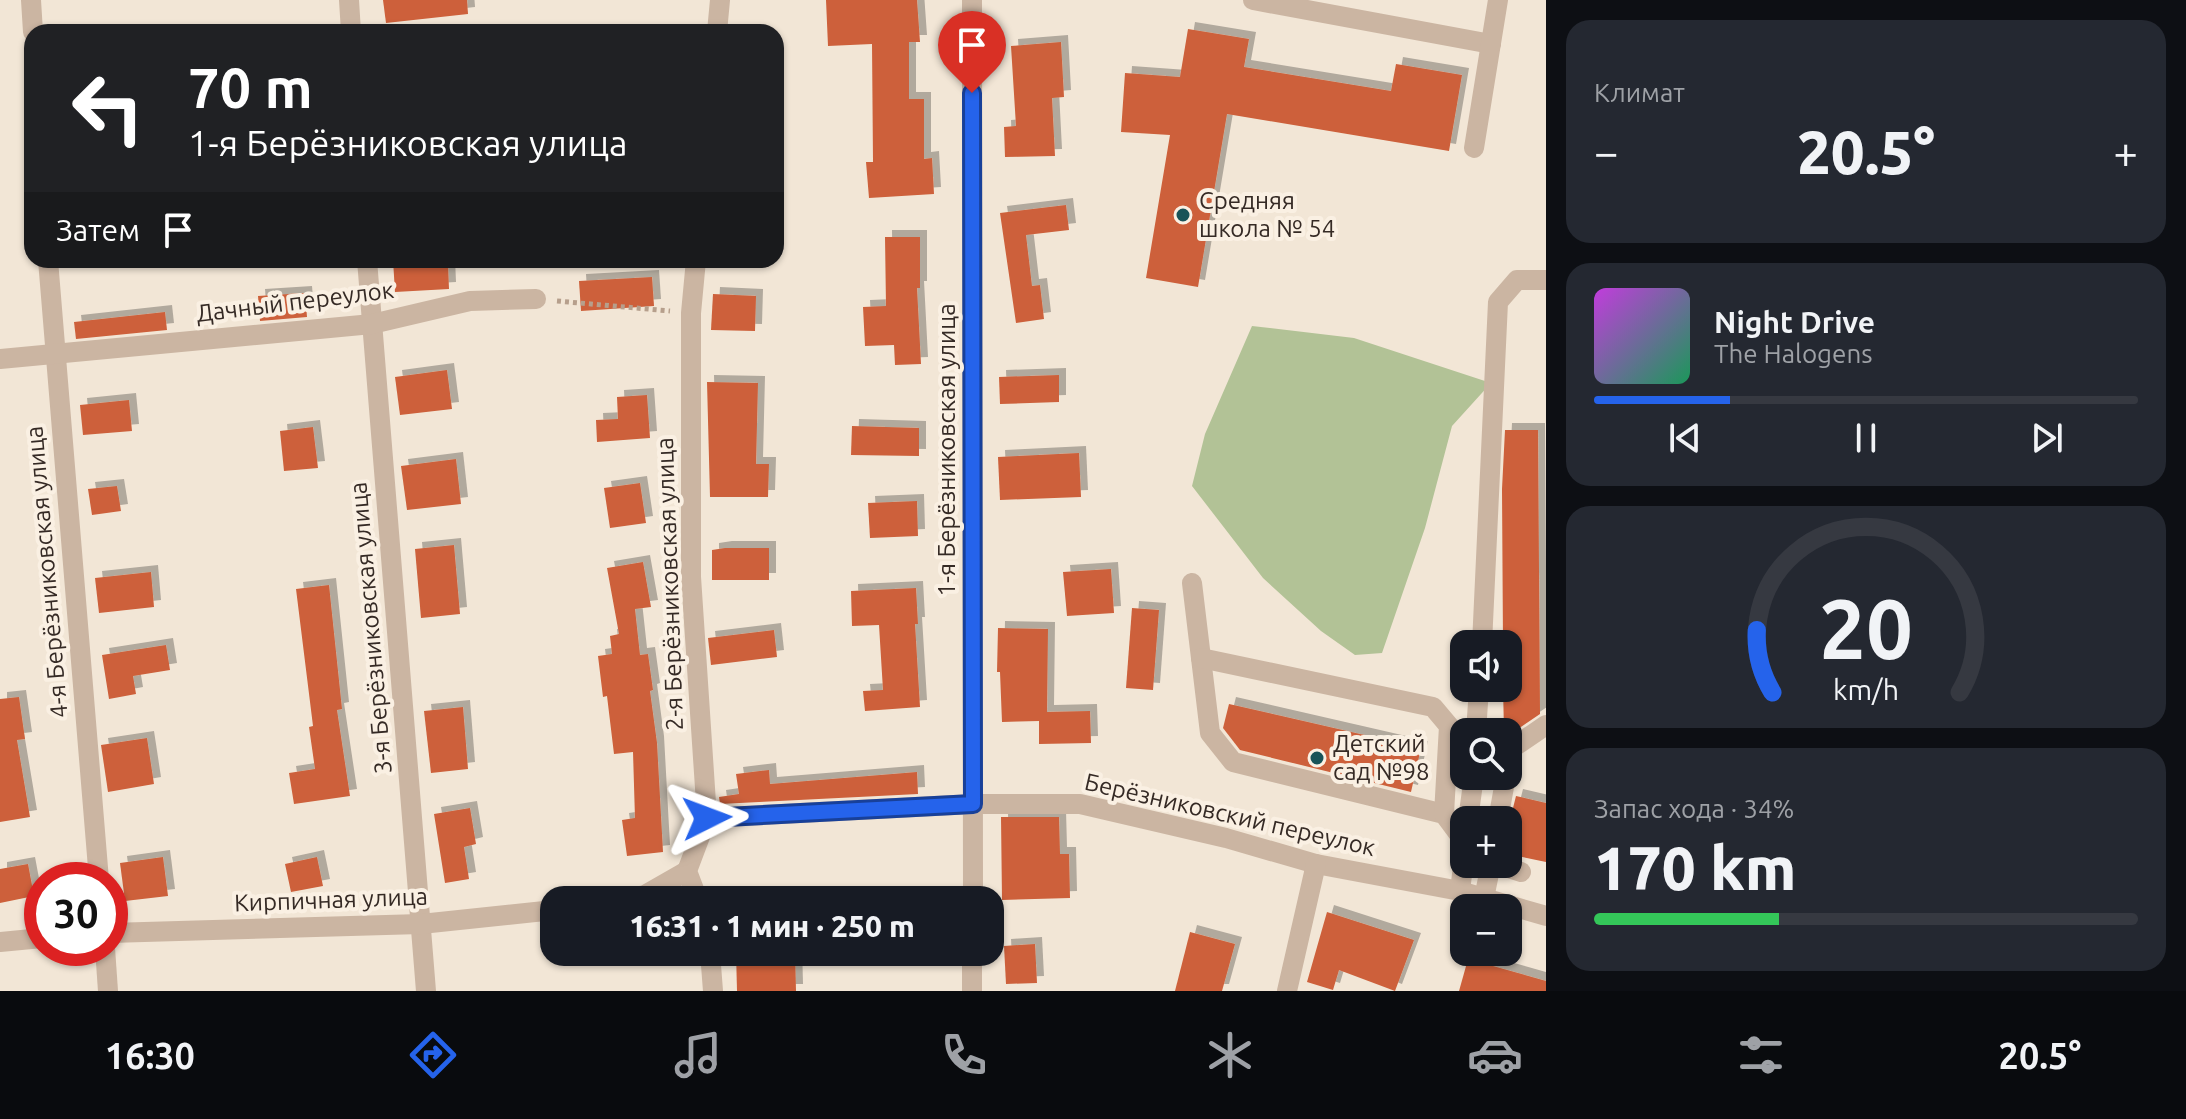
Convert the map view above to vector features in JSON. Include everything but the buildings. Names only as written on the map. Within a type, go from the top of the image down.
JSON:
[{"type":"street","points":[[31,0],[32,24]]},
{"type":"street","points":[[349,0],[350,24]]},
{"type":"street","points":[[718,24],[720,0]]},
{"type":"street","name":"1-я Берёзниковская улица","points":[[972,0],[973,886]]},
{"type":"street","points":[[1253,0],[1491,44]]},
{"type":"street","points":[[1474,148],[1498,0]]},
{"type":"street","name":"4-я Берёзниковская улица","points":[[49,268],[97,862]]},
{"type":"street","name":"3-я Берёзниковская улица","points":[[368,268],[426,991]]},
{"type":"street","name":"2-я Берёзниковская улица","points":[[687,871],[707,818],[691,577],[691,313],[695,268]]},
{"type":"street","points":[[1483,630],[1498,302],[1517,280],[1546,280]]},
{"type":"street","name":"Дачный переулок","points":[[0,359],[372,324],[470,301],[536,299]]},
{"type":"street","points":[[1192,583],[1210,733],[1233,762],[1444,814],[1450,822]]},
{"type":"street","points":[[1201,658],[1433,707],[1449,726],[1444,814]]},
{"type":"street","points":[[1522,741],[1546,725]]},
{"type":"street","name":"Берёзниковский переулок","points":[[707,818],[973,804],[1080,804],[1226,838],[1316,864],[1470,894]]},
{"type":"street","points":[[1287,991],[1316,864]]},
{"type":"street","points":[[661,886],[687,871],[693,886]]},
{"type":"street","points":[[1460,891],[1462,878]]},
{"type":"street","name":"Берёзниковский переулок","points":[[1522,909],[1546,916]]},
{"type":"street","name":"Кирпичная улица","points":[[128,932],[421,924],[540,911]]},
{"type":"street","points":[[0,942],[24,940]]},
{"type":"street","points":[[106,966],[108,991]]},
{"type":"street","points":[[711,966],[713,991]]},
{"type":"street","points":[[972,966],[972,991]]},
{"type":"path","points":[[536,299],[691,313]]},
{"type":"green space","points":[[1252,326],[1354,338],[1491,383],[1452,426],[1425,528],[1382,653],[1355,655],[1321,631],[1263,578],[1192,486],[1205,434]]},
{"type":"place","name":"Средняя школа № 54","points":[[1183,215]]},
{"type":"place","name":"Детский сад №98","points":[[1317,758]]},
{"type":"route","points":[[707,818],[973,804],[972,93]]}]
